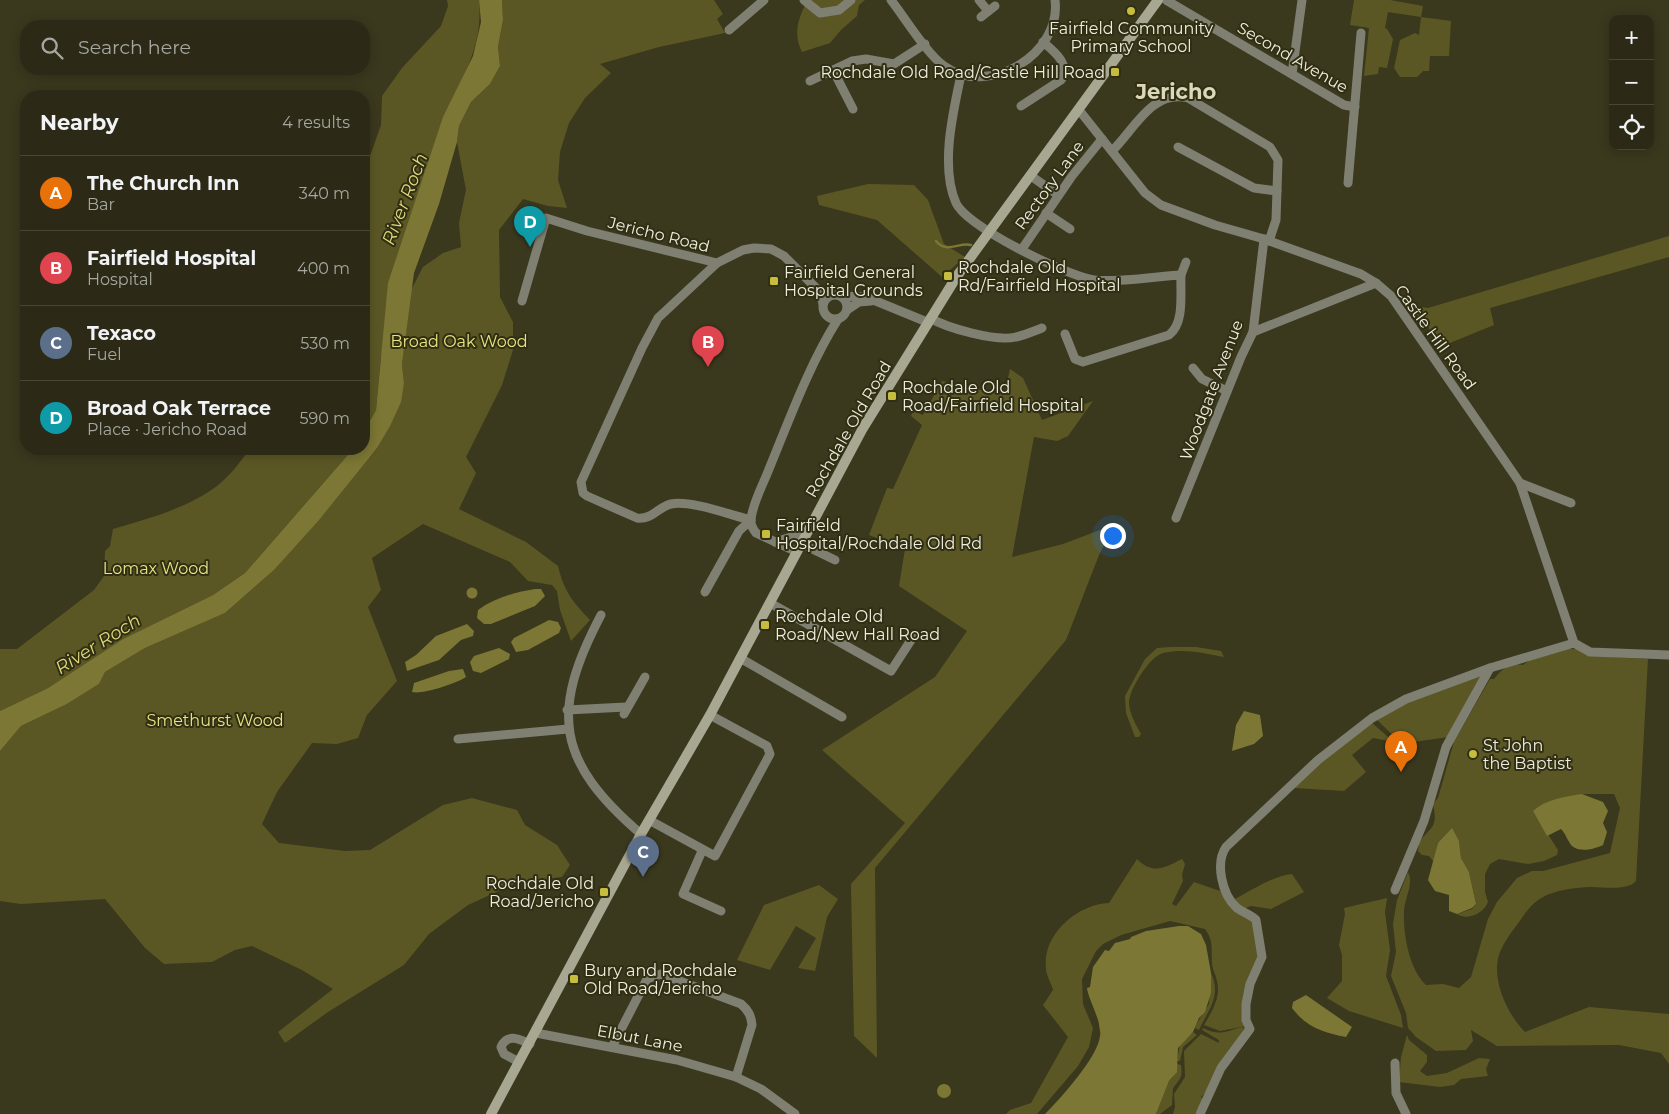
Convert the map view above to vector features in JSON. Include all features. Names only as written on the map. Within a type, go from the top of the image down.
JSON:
[{"type":"main road","name":"Rochdale Old Road","points":[[492,1114],[641,834],[710,715],[863,428],[929,320],[989,232],[1158,0]]},
{"type":"street","points":[[729,30],[764,0]]},
{"type":"street","points":[[804,0],[820,13],[839,10],[850,0]]},
{"type":"street","points":[[891,0],[944,66],[961,75],[985,78],[1002,74],[1023,61],[1043,42],[1051,30],[1055,15],[1055,0]]},
{"type":"street","points":[[979,0],[988,11]]},
{"type":"street","name":"Second Avenue","points":[[1166,0],[1344,105],[1354,107]]},
{"type":"street","points":[[1292,74],[1302,0]]},
{"type":"street","points":[[1348,183],[1361,33]]},
{"type":"street","points":[[1021,106],[1061,80],[1065,74],[1065,65],[1043,42]]},
{"type":"street","points":[[810,81],[852,61],[866,60],[894,64],[925,44]]},
{"type":"street","points":[[833,70],[853,109]]},
{"type":"street","name":"Rectory Lane","points":[[961,75],[948,132],[951,189],[957,205],[967,217],[989,232],[1074,276],[1096,280],[1181,275]]},
{"type":"street","name":"Woodgate Avenue","points":[[1112,151],[1153,104],[1161,99],[1180,96],[1188,98],[1270,147],[1278,160],[1276,220],[1267,240],[1253,332],[1176,518]]},
{"type":"street","name":"Castle Hill Road","points":[[1079,110],[1145,193],[1161,205],[1215,226],[1267,240],[1361,274],[1376,283],[1391,296],[1520,483],[1574,642]]},
{"type":"street","name":"Rectory Lane","points":[[1022,249],[1058,195],[1102,139]]},
{"type":"street","points":[[1178,146],[1254,188],[1277,191]]},
{"type":"street","points":[[1031,176],[1058,195]]},
{"type":"street","points":[[1046,213],[1063,220],[1070,229]]},
{"type":"street","name":"Jericho Road","points":[[522,301],[546,218],[586,231],[717,263],[743,250],[763,248],[781,253],[820,292],[823,304]]},
{"type":"street","points":[[1065,334],[1075,359],[1083,362],[1169,335],[1176,330],[1180,315],[1181,275],[1186,262]]},
{"type":"street","points":[[717,263],[658,318],[642,348],[581,482],[583,493],[587,496],[637,518],[652,520],[665,506],[679,503],[751,520]]},
{"type":"street","points":[[806,277],[847,302],[848,310]]},
{"type":"street","points":[[1253,332],[1376,283]]},
{"type":"street","points":[[838,319],[827,316],[823,304],[828,297],[838,295],[860,296],[940,324],[995,337],[1015,338],[1042,328]]},
{"type":"street","points":[[835,560],[775,542],[756,533],[752,528],[751,520],[758,497],[819,353],[838,319],[859,302],[871,301]]},
{"type":"street","points":[[1193,368],[1202,379],[1227,391]]},
{"type":"street","points":[[1520,483],[1571,503]]},
{"type":"street","points":[[705,592],[739,531],[751,520]]},
{"type":"street","points":[[775,542],[808,532]]},
{"type":"street","points":[[770,603],[891,671],[913,637]]},
{"type":"street","points":[[601,615],[584,647],[573,679],[567,710],[568,729],[579,761],[592,785],[620,816],[641,834]]},
{"type":"street","points":[[1200,1114],[1221,1068],[1250,1029],[1246,1020],[1246,1004],[1250,984],[1262,957],[1256,920],[1236,907],[1226,893],[1222,877],[1224,851],[1318,760],[1372,718],[1406,699],[1490,668],[1574,642],[1590,652],[1669,655]]},
{"type":"street","points":[[740,658],[842,717]]},
{"type":"street","points":[[1395,890],[1424,821],[1446,747],[1490,668]]},
{"type":"street","points":[[567,710],[625,710],[645,677]]},
{"type":"street","points":[[649,820],[702,851],[715,856],[770,754],[767,746],[710,715]]},
{"type":"street","points":[[458,739],[568,729]]},
{"type":"street","points":[[702,851],[683,894],[721,911]]},
{"type":"street","points":[[612,1048],[647,979],[661,974],[741,1004],[746,1009],[751,1016],[752,1025],[736,1077]]},
{"type":"street","name":"Elbut Lane","points":[[536,1032],[677,1060],[736,1077],[760,1089],[795,1114]]},
{"type":"street","points":[[519,1062],[504,1054],[501,1047],[502,1044],[506,1040],[515,1038],[530,1044]]},
{"type":"street","points":[[1395,1063],[1396,1094],[1406,1114]]},
{"type":"green space","points":[[447,0],[479,0],[478,34],[472,55],[459,86],[381,356],[376,410],[370,420],[370,156],[381,125],[382,96],[402,68],[441,26],[448,6]]},
{"type":"green space","points":[[502,0],[714,0],[723,14],[717,19],[725,33],[659,47],[600,64],[611,73],[585,98],[569,123],[560,152],[558,180],[567,208],[548,206],[523,199],[499,230],[500,297],[513,322],[513,350],[502,385],[466,457],[476,473],[459,509],[526,542],[558,566],[570,595],[590,620],[571,641],[560,610],[557,591],[552,585],[528,581],[510,562],[423,524],[372,558],[381,590],[368,607],[397,681],[367,715],[358,738],[337,744],[312,743],[277,792],[262,824],[279,843],[345,851],[370,850],[443,805],[472,798],[517,810],[525,825],[557,845],[570,865],[562,877],[518,882],[468,905],[429,934],[404,965],[328,1012],[285,1043],[278,1032],[333,989],[302,970],[252,946],[235,950],[212,962],[164,964],[145,948],[105,899],[21,904],[0,901],[0,751],[21,726],[67,704],[99,684],[105,672],[145,648],[225,613],[274,570],[377,448],[404,383],[402,364],[411,290],[423,267],[443,253],[461,247],[459,223],[466,190],[457,142],[459,126],[471,102],[490,84],[500,66],[498,47],[503,20]]},
{"type":"green space","points":[[807,0],[847,0],[838,8],[821,10]]},
{"type":"green space","points":[[854,0],[865,0],[859,5],[857,16],[830,43],[802,52],[797,34],[800,17],[805,5],[819,15]]},
{"type":"green space","points":[[1354,0],[1390,0],[1423,6],[1421,17],[1388,12],[1385,28],[1393,39],[1387,68],[1379,67],[1378,74],[1364,76],[1369,28],[1350,25]]},
{"type":"green space","points":[[1421,17],[1451,21],[1449,56],[1430,56],[1429,71],[1423,71],[1417,77],[1400,77],[1394,68],[1400,40],[1415,33],[1419,35]]},
{"type":"green space","points":[[868,184],[914,185],[928,200],[944,244],[965,257],[942,277],[877,220],[819,205],[817,196]]},
{"type":"green space","points":[[1669,236],[1669,257],[1490,308],[1494,325],[1445,345],[1429,329],[1428,323],[1421,320],[1408,305],[1428,308]]},
{"type":"green space","points":[[1010,369],[1023,378],[1042,420],[1093,401],[1068,436],[1057,441],[1034,437],[1012,557],[1063,544],[1108,527],[1108,537],[1099,555],[1066,640],[875,868],[877,1058],[854,1036],[851,884],[905,823],[822,750],[935,677],[967,631],[899,586],[905,549],[869,535],[887,488],[893,489],[922,425],[911,416],[913,411],[923,415],[942,381],[1004,395]]},
{"type":"green space","name":"Lomax Wood","points":[[246,455],[348,455],[245,573],[213,595],[123,639],[48,688],[0,711],[0,649],[17,649],[94,590],[104,576],[105,551],[110,546],[113,529],[167,512],[193,501],[217,486],[235,469]]},
{"type":"green space","points":[[1196,647],[1221,651],[1224,657],[1178,651],[1163,653],[1152,660],[1142,673],[1130,696],[1130,710],[1141,734],[1139,737],[1135,737],[1126,713],[1125,696],[1145,659],[1157,648]]},
{"type":"green space","points":[[1561,649],[1578,649],[1589,656],[1648,659],[1636,881],[1626,886],[1613,888],[1588,887],[1565,890],[1543,897],[1536,902],[1527,911],[1501,949],[1497,968],[1500,988],[1513,1017],[1525,1032],[1589,1007],[1669,1014],[1669,1064],[1661,1053],[1619,1045],[1497,1046],[1471,1030],[1473,1041],[1466,1050],[1436,1051],[1416,1037],[1408,1028],[1406,1013],[1391,976],[1396,952],[1393,924],[1397,900],[1408,872],[1410,876],[1409,891],[1404,910],[1406,940],[1411,961],[1426,985],[1443,984],[1459,988],[1471,977],[1488,919],[1497,902],[1517,878],[1532,871],[1543,871],[1610,853],[1620,808],[1614,794],[1582,794],[1533,811],[1558,850],[1557,855],[1544,861],[1528,864],[1499,859],[1490,864],[1485,874],[1485,892],[1488,902],[1475,915],[1466,917],[1457,914],[1472,909],[1476,904],[1469,872],[1461,858],[1459,841],[1438,843],[1434,862],[1429,856],[1422,855],[1418,851],[1419,842],[1433,826],[1435,818],[1433,804],[1438,798],[1454,742],[1490,679],[1494,679],[1503,669],[1510,665],[1523,665],[1531,659]]},
{"type":"green space","points":[[1478,675],[1483,676],[1449,737],[1406,743],[1400,742],[1376,719],[1402,704]]},
{"type":"green space","points":[[1372,723],[1394,742],[1373,738],[1352,755],[1366,772],[1344,791],[1294,788],[1314,767]]},
{"type":"green space","points":[[1137,859],[1148,867],[1159,868],[1182,859],[1185,864],[1182,875],[1183,881],[1172,904],[1176,906],[1194,882],[1223,892],[1254,925],[1260,952],[1246,1026],[1220,1031],[1204,1025],[1215,1004],[1218,993],[1212,965],[1211,941],[1205,929],[1170,921],[1121,935],[1103,944],[1096,951],[1082,979],[1083,1004],[1093,1028],[1089,1047],[1078,1066],[1037,1114],[1006,1114],[1010,1110],[1031,1103],[1068,1037],[1043,1005],[1053,990],[1046,968],[1046,956],[1050,944],[1056,933],[1074,915],[1085,909],[1109,903]]},
{"type":"green space","points":[[1292,874],[1304,892],[1271,909],[1251,906],[1243,909],[1233,900],[1269,881]]},
{"type":"green space","points":[[819,885],[838,899],[827,917],[815,971],[798,968],[816,938],[796,926],[770,970],[737,960],[764,905]]},
{"type":"green space","points":[[1387,898],[1385,912],[1390,950],[1386,976],[1401,1015],[1403,1028],[1349,1011],[1327,998],[1342,981],[1342,955],[1339,945],[1345,914],[1344,908]]},
{"type":"green space","points":[[1211,973],[1214,981],[1214,996],[1210,1009],[1199,1030],[1195,1028],[1196,1025],[1209,1004]]},
{"type":"green space","points":[[1241,1027],[1245,1028],[1207,1091],[1201,1097],[1203,1100],[1195,1114],[1173,1114],[1175,1107],[1174,1094],[1185,1077],[1184,1051],[1201,1034],[1219,1043],[1219,1040],[1202,1030],[1203,1028],[1218,1033]]},
{"type":"green space","points":[[1193,1032],[1197,1035],[1183,1047],[1180,1061],[1177,1061],[1180,1044]]},
{"type":"green space","points":[[1407,1035],[1409,1040],[1427,1055],[1427,1062],[1420,1071],[1427,1076],[1447,1073],[1479,1058],[1490,1059],[1486,1069],[1488,1076],[1461,1079],[1454,1085],[1440,1087],[1399,1082],[1401,1057]]},
{"type":"green space","points":[[1177,1064],[1181,1065],[1182,1072],[1173,1088],[1172,1105],[1160,1114],[1156,1114],[1169,1081],[1173,1077]]},
{"type":"shaded area","points":[[479,0],[502,0],[503,20],[498,47],[500,66],[490,84],[471,102],[459,126],[457,142],[439,204],[414,273],[402,364],[404,383],[401,402],[377,448],[319,520],[274,570],[225,613],[145,648],[105,672],[99,684],[67,704],[21,726],[0,751],[0,711],[48,688],[123,639],[213,595],[245,573],[348,455],[370,455],[370,420],[376,410],[388,283],[443,117],[473,56],[481,22]]},
{"type":"shaded area","points":[[472,587],[478,593],[472,599],[466,593]]},
{"type":"shaded area","points":[[541,589],[545,596],[535,606],[491,624],[484,624],[477,618],[478,610],[491,602],[512,594]]},
{"type":"shaded area","points":[[549,620],[558,622],[561,628],[559,633],[528,650],[516,652],[511,642],[514,638]]},
{"type":"shaded area","points":[[467,624],[474,631],[473,636],[461,640],[439,660],[407,671],[405,662],[416,655],[436,636]]},
{"type":"shaded area","points":[[499,648],[510,654],[509,659],[481,673],[473,671],[470,662],[474,656]]},
{"type":"shaded area","points":[[463,669],[466,677],[462,679],[431,690],[412,692],[414,683],[449,671]]},
{"type":"shaded area","points":[[1244,711],[1260,715],[1263,736],[1254,744],[1232,751],[1236,725]]},
{"type":"shaded area","points":[[1582,794],[1603,802],[1608,811],[1603,823],[1607,832],[1603,845],[1588,850],[1572,846],[1561,829],[1547,836],[1533,811],[1549,801]]},
{"type":"shaded area","points":[[1452,828],[1459,841],[1461,858],[1469,872],[1476,904],[1472,908],[1457,914],[1449,911],[1449,895],[1435,891],[1428,880],[1438,843]]},
{"type":"shaded area","points":[[1188,926],[1201,934],[1206,945],[1211,973],[1211,993],[1205,1012],[1199,1018],[1193,1032],[1178,1048],[1177,1072],[1169,1081],[1156,1114],[1045,1114],[1086,1066],[1098,1045],[1099,1024],[1087,988],[1090,987],[1093,967],[1105,950],[1109,951],[1115,943],[1130,939],[1146,931]]},
{"type":"shaded area","points":[[1306,995],[1352,1027],[1346,1037],[1316,1028],[1297,1015],[1292,1008],[1293,1002]]},
{"type":"shaded area","points":[[944,1084],[949,1086],[951,1091],[949,1096],[944,1098],[939,1096],[937,1091],[939,1086]]},
{"type":"waterway","points":[[936,241],[944,247],[971,245]]},
{"type":"place","name":"Fairfield Community Primary School","points":[[1131,11]]},
{"type":"place","name":"Rochdale Old Road/Castle Hill Road","points":[[1115,72]]},
{"type":"place","name":"Broad Oak Terrace","points":[[530,247]]},
{"type":"place","name":"Rochdale Old Rd/Fairfield Hospital","points":[[948,276]]},
{"type":"place","name":"Fairfield General Hospital Grounds","points":[[774,281]]},
{"type":"place","name":"Fairfield Hospital","points":[[708,367]]},
{"type":"place","name":"Rochdale Old Road/Fairfield Hospital","points":[[892,396]]},
{"type":"place","name":"Fairfield Hospital/Rochdale Old Rd","points":[[766,534]]},
{"type":"place","name":"Rochdale Old Road/New Hall Road","points":[[765,625]]},
{"type":"place","name":"St John the Baptist","points":[[1473,754]]},
{"type":"place","name":"The Church Inn","points":[[1401,772]]},
{"type":"place","name":"Texaco","points":[[643,877]]},
{"type":"place","name":"Rochdale Old Road/Jericho","points":[[604,892]]},
{"type":"place","name":"Bury and Rochdale Old Road/Jericho","points":[[574,979]]},
{"type":"district","name":"Jericho","points":[[1176,92]]},
{"type":"water label","name":"River Roch","points":[[405,199]]},
{"type":"water label","name":"River Roch","points":[[98,644]]},
{"type":"park label","name":"Broad Oak Wood","points":[[459,341]]},
{"type":"park label","name":"Smethurst Wood","points":[[215,720]]}]
